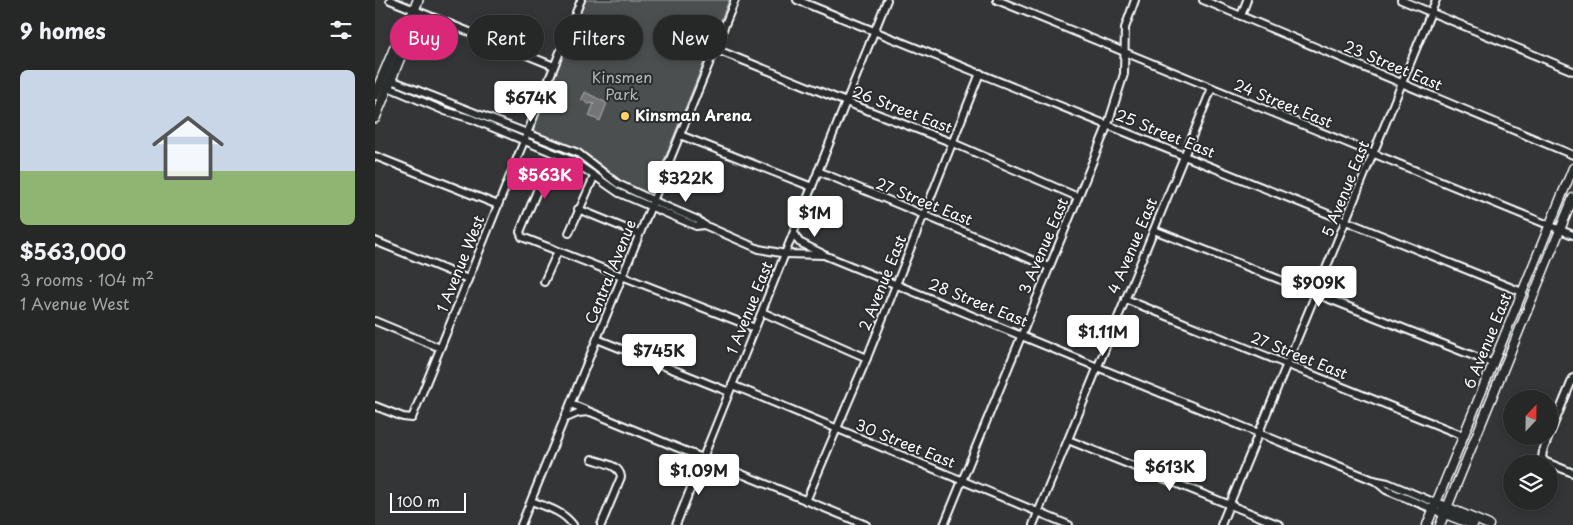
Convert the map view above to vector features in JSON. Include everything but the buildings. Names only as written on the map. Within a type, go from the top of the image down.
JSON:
[{"type":"highway","points":[[375,95],[395,46],[406,31],[418,0]]},
{"type":"highway","points":[[375,118],[382,80]]},
{"type":"main road","name":"6 Avenue East","points":[[1427,525],[1573,168]]},
{"type":"main road","name":"6 Avenue East","points":[[1439,525],[1573,198]]},
{"type":"main road","name":"28 Street East","points":[[1435,506],[1473,525]]},
{"type":"main road","name":"28 Street East","points":[[1445,511],[1489,525]]},
{"type":"street","points":[[391,0],[554,66]]},
{"type":"street","name":"1 Avenue West","points":[[375,406],[403,418],[412,418],[581,0]]},
{"type":"street","name":"Central Avenue","points":[[727,20],[735,0]]},
{"type":"street","name":"25 Street East","points":[[797,0],[1522,292]]},
{"type":"street","name":"1 Avenue East","points":[[676,525],[887,0]]},
{"type":"street","name":"24 Street East","points":[[997,0],[1573,235]]},
{"type":"street","name":"3 Avenue East","points":[[944,525],[1107,124],[1125,74],[1125,28],[1135,0]]},
{"type":"street","name":"23 Street East","points":[[1203,0],[1573,155]]},
{"type":"street","points":[[1241,16],[1247,0]]},
{"type":"street","points":[[1401,0],[1573,71]]},
{"type":"street","name":"5 Avenue East","points":[[1221,525],[1436,0]]},
{"type":"street","name":"26 Street East","points":[[727,54],[953,143],[1078,197]]},
{"type":"street","name":"Central Avenue","points":[[521,525],[711,60]]},
{"type":"street","name":"2 Avenue East","points":[[806,501],[867,358],[980,73]]},
{"type":"street","points":[[382,80],[527,133],[583,156],[618,184],[652,204]]},
{"type":"street","points":[[382,80],[445,111],[472,119],[573,161],[619,193],[652,204]]},
{"type":"street","name":"4 Avenue East","points":[[1033,525],[1212,88]]},
{"type":"street","points":[[680,135],[812,187]]},
{"type":"street","points":[[375,156],[498,205]]},
{"type":"street","points":[[513,168],[541,181],[519,232],[522,237],[755,328]]},
{"type":"street","name":"27 Street East","points":[[818,171],[1049,267]]},
{"type":"street","points":[[569,233],[578,209],[594,177]]},
{"type":"street","name":"28 Street East","points":[[652,204],[698,220],[704,226],[759,249],[786,254],[824,255],[1373,480],[1388,483],[1435,506]]},
{"type":"street","points":[[578,209],[639,234]]},
{"type":"street","points":[[1154,230],[1494,364]]},
{"type":"street","points":[[794,233],[799,242],[824,255]]},
{"type":"street","points":[[375,241],[468,279]]},
{"type":"street","points":[[544,282],[558,250]]},
{"type":"street","name":"27 Street East","points":[[1125,299],[1464,436]]},
{"type":"street","points":[[762,312],[867,358]]},
{"type":"street","points":[[375,321],[440,348]]},
{"type":"street","points":[[597,339],[729,392]]},
{"type":"street","points":[[1573,378],[1571,391],[1543,451],[1542,458],[1546,462],[1573,473]]},
{"type":"street","name":"30 Street East","points":[[732,385],[1069,525]]},
{"type":"street","points":[[571,404],[866,525]]},
{"type":"street","points":[[564,419],[578,413],[591,412]]},
{"type":"street","points":[[1068,440],[1280,525]]},
{"type":"street","points":[[592,459],[617,468],[621,477],[601,525]]},
{"type":"street","points":[[531,501],[559,512],[568,518],[573,525]]},
{"type":"green space","name":"Kinsmen Park","points":[[585,0],[729,0],[723,15],[653,15],[653,60],[705,60],[664,160],[651,188],[646,192],[625,185],[615,179],[581,151],[535,133],[533,130],[561,60],[643,60],[643,15],[579,15]]},
{"type":"shaded area","points":[[585,92],[607,103],[600,121],[589,116],[594,103],[588,104],[583,100],[581,101]]},
{"type":"place","name":"Kinsman Arena","points":[[625,116]]}]
